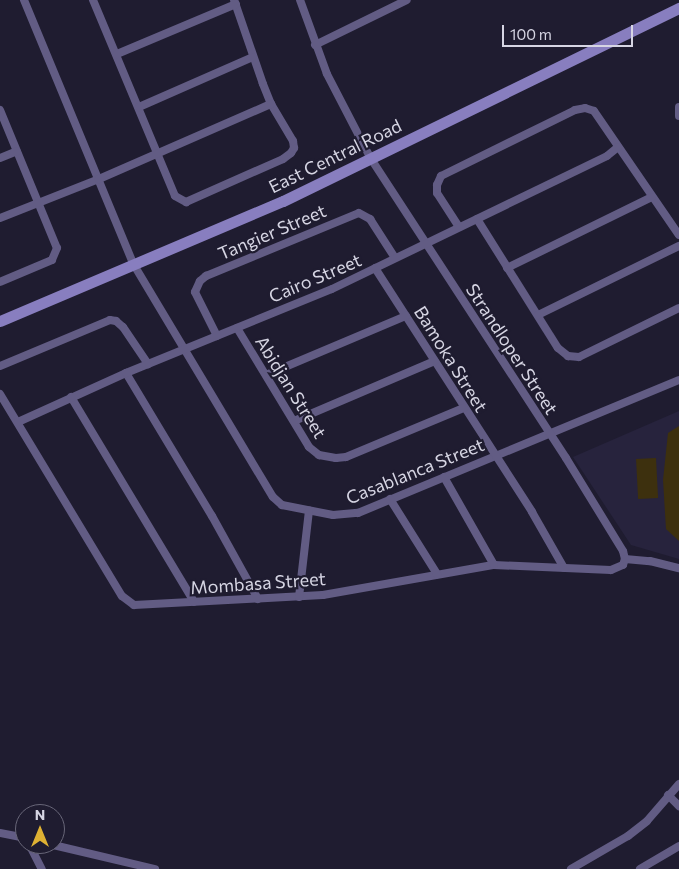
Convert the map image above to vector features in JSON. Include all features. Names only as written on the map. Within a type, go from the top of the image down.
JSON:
[{"type":"street","name":"Casablanca Street","points":[[24,0],[134,265],[273,497],[286,507],[344,516],[358,513],[679,380]]},
{"type":"street","points":[[93,0],[175,196],[186,202],[282,159],[291,153],[294,145],[287,129],[271,104],[235,2],[117,54]]},
{"type":"street","name":"Strandloper Street","points":[[300,0],[327,74],[371,159],[549,434],[625,558]]},
{"type":"street","points":[[315,45],[408,0]]},
{"type":"street","name":"East Central Road","points":[[0,321],[283,202],[679,8]]},
{"type":"street","points":[[138,107],[253,57]]},
{"type":"street","points":[[0,218],[157,155],[271,104]]},
{"type":"street","points":[[459,227],[437,193],[436,186],[441,176],[575,110],[585,108],[594,111],[679,235]]},
{"type":"street","points":[[679,108],[679,116]]},
{"type":"street","points":[[0,110],[56,243],[55,256],[47,262],[0,282]]},
{"type":"street","name":"Cairo Street","points":[[18,422],[126,373],[237,328],[375,268],[607,156],[618,148]]},
{"type":"street","points":[[0,158],[17,151]]},
{"type":"street","points":[[507,268],[652,197]]},
{"type":"street","name":"Tangier Street","points":[[217,336],[196,292],[200,281],[206,276],[359,213],[370,219],[395,258]]},
{"type":"street","points":[[477,219],[561,351],[576,358],[679,308]]},
{"type":"street","points":[[538,315],[679,246]]},
{"type":"street","name":"Bamoka Street","points":[[375,268],[532,512],[564,568]]},
{"type":"street","points":[[266,375],[406,316]]},
{"type":"street","points":[[0,366],[110,320],[116,321],[122,327],[148,364]]},
{"type":"street","name":"Abidjan Street","points":[[237,328],[315,453],[339,458],[464,408]]},
{"type":"street","points":[[294,421],[434,361]]},
{"type":"street","points":[[126,373],[212,516],[258,599]]},
{"type":"street","name":"Mombasa Street","points":[[0,394],[124,600],[141,605],[323,595],[494,565],[616,570],[622,565],[625,558]]},
{"type":"street","points":[[71,397],[194,602]]},
{"type":"street","points":[[444,477],[494,565]]},
{"type":"street","points":[[390,499],[437,574]]},
{"type":"street","points":[[299,596],[309,511]]},
{"type":"street","points":[[625,558],[650,561],[679,568]]},
{"type":"street","points":[[571,869],[628,836],[647,821],[679,784]]},
{"type":"street","points":[[668,795],[679,806]]},
{"type":"street","points":[[0,833],[15,836]]},
{"type":"street","points":[[640,869],[679,846]]},
{"type":"street","points":[[65,848],[137,868],[155,869]]},
{"type":"street","points":[[34,854],[42,869]]},
{"type":"shaded area","points":[[679,411],[679,559],[631,545],[573,457]]},
{"type":"shaded area","points":[[679,426],[679,541],[666,529],[663,480],[668,433]]},
{"type":"shaded area","points":[[656,458],[658,498],[638,499],[636,459]]}]
